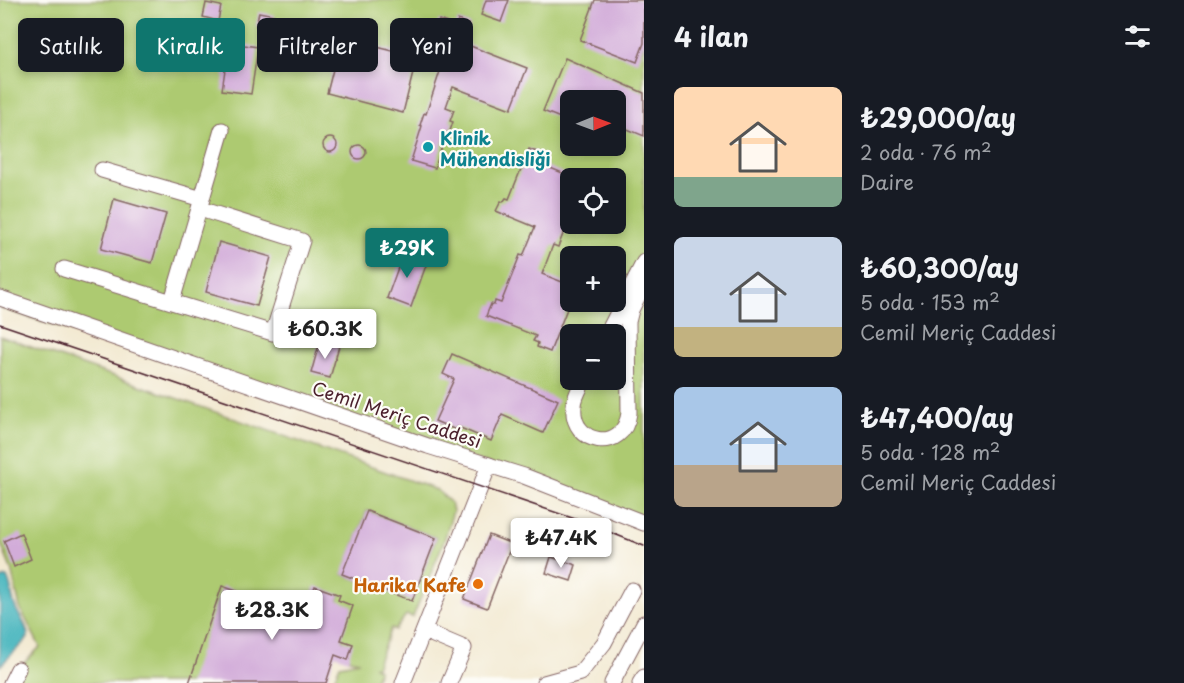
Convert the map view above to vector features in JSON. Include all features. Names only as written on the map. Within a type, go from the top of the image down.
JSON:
[{"type":"street","points":[[172,301],[222,130]]},
{"type":"street","points":[[64,269],[273,333],[302,241],[102,170]]},
{"type":"street","points":[[612,324],[644,262]]},
{"type":"street","points":[[580,390],[574,404],[576,423],[583,433],[591,438],[602,440],[612,438],[622,432],[628,420],[628,322],[631,310],[644,284]]},
{"type":"street","name":"Cemil Meriç Caddesi","points":[[0,298],[570,493],[644,523]]},
{"type":"street","points":[[404,683],[489,465]]},
{"type":"street","points":[[544,683],[580,673],[604,643],[632,590]]},
{"type":"street","points":[[612,683],[644,623]]},
{"type":"street","points":[[424,631],[464,648],[450,681],[466,683]]},
{"type":"street","points":[[604,643],[626,657]]},
{"type":"street","points":[[640,683],[644,677]]},
{"type":"green space","points":[[0,0],[644,0],[644,521],[539,480],[0,308]]},
{"type":"green space","points":[[0,336],[437,490],[451,503],[453,511],[444,541],[413,617],[406,615],[395,630],[391,628],[376,667],[373,666],[379,670],[374,683],[332,683],[340,665],[359,661],[349,659],[341,635],[338,600],[340,595],[310,600],[302,598],[294,621],[257,608],[260,599],[189,683],[25,683],[13,678],[18,669],[40,647],[20,608],[11,569],[0,542]],"holes":[[[367,511],[436,538],[412,601],[343,574]]]},
{"type":"water","points":[[7,577],[28,638],[0,666],[0,579]]},
{"type":"building","points":[[486,0],[509,0],[501,22],[481,15]]},
{"type":"building","points":[[595,0],[644,0],[644,43],[637,62],[580,40]]},
{"type":"building","points":[[206,3],[221,6],[219,18],[203,17]]},
{"type":"building","points":[[259,12],[274,15],[273,18],[258,18]]},
{"type":"building","points":[[245,45],[257,47],[251,94],[222,90],[225,72],[245,72]]},
{"type":"building","points":[[378,47],[390,50],[390,72],[413,72],[403,113],[327,93],[332,72],[378,72]]},
{"type":"building","points":[[473,47],[527,68],[511,109],[453,87],[446,107],[454,110],[450,121],[453,122],[449,134],[446,133],[435,168],[411,161],[422,126],[420,125],[424,113],[426,114],[440,72],[473,72]]},
{"type":"building","points":[[565,58],[644,93],[644,136],[626,129],[626,90],[560,90],[560,118],[543,111]]},
{"type":"building","points":[[330,138],[335,140],[337,145],[335,150],[330,152],[325,150],[323,145],[325,140]]},
{"type":"building","points":[[356,145],[362,145],[366,152],[362,159],[356,159],[352,155],[352,149]]},
{"type":"building","points":[[529,149],[542,154],[540,158],[545,160],[543,165],[560,172],[560,234],[563,234],[558,247],[553,245],[542,274],[560,281],[560,312],[566,312],[550,352],[537,347],[538,343],[533,341],[536,336],[486,316],[491,304],[494,305],[495,301],[501,303],[520,255],[523,256],[535,227],[496,211],[501,201],[509,199]]},
{"type":"building","points":[[114,199],[166,214],[152,263],[101,249]]},
{"type":"building","points":[[219,242],[271,257],[257,306],[206,292]]},
{"type":"building","points":[[404,251],[428,260],[411,307],[387,298]]},
{"type":"building","points":[[320,341],[339,346],[330,378],[311,373]]},
{"type":"building","points":[[452,354],[558,400],[543,433],[502,415],[491,441],[458,427],[456,430],[435,421],[454,379],[443,374]]},
{"type":"building","points":[[367,511],[436,538],[412,601],[342,574]]},
{"type":"building","points":[[21,533],[31,559],[14,567],[4,541]]},
{"type":"building","points":[[489,535],[512,544],[487,608],[464,599]]},
{"type":"building","points":[[551,557],[576,565],[571,581],[546,573]]},
{"type":"building","points":[[222,586],[260,599],[257,608],[294,621],[302,598],[310,600],[315,586],[340,595],[338,600],[353,606],[341,640],[353,644],[348,660],[335,655],[326,683],[189,683]]},
{"type":"tram line","points":[[0,324],[587,523],[644,546]]},
{"type":"place","name":"Klinik Mühendisliği","points":[[428,147]]},
{"type":"place","name":"Harika Kafe","points":[[478,584]]}]
